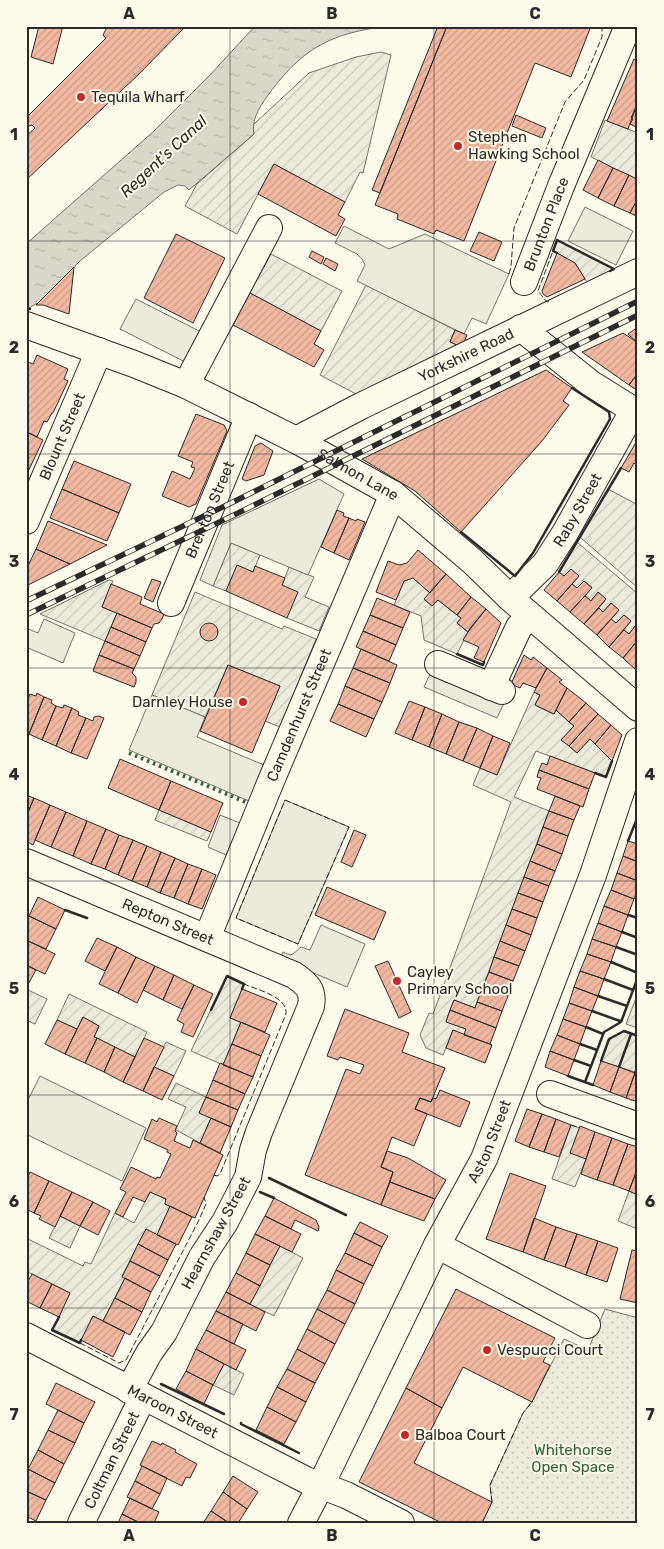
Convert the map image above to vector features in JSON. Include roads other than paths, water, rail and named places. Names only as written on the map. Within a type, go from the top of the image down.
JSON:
[{"type":"street","name":"Brunton Place","points":[[524,282],[561,186],[628,26]]},
{"type":"street","points":[[186,385],[269,228]]},
{"type":"street","name":"Yorkshire Road","points":[[296,440],[638,272]]},
{"type":"street","name":"Salmon Lane","points":[[27,327],[99,351],[186,385],[296,440],[393,494],[472,561],[530,616],[638,708]]},
{"type":"street","points":[[521,328],[590,383],[635,412]]},
{"type":"street","name":"Blount Street","points":[[26,521],[99,351]]},
{"type":"street","name":"Raby Street","points":[[510,598],[545,564],[565,534],[635,412]]},
{"type":"street","name":"Brenton Street","points":[[171,603],[249,416]]},
{"type":"street","name":"Camdenhurst Street","points":[[207,938],[271,781],[393,494]]},
{"type":"street","points":[[438,664],[497,689],[519,627],[530,616]]},
{"type":"street","name":"Aston Street","points":[[301,1523],[437,1244],[484,1159],[593,875],[638,741]]},
{"type":"street","name":"Repton Street","points":[[26,862],[294,975],[308,985]]},
{"type":"street","name":"Hearnshaw Street","points":[[136,1393],[149,1353],[164,1332],[202,1257],[225,1222],[248,1177],[252,1166],[253,1150],[259,1132],[311,1006],[312,992],[308,985]]},
{"type":"street","points":[[550,1094],[638,1126]]},
{"type":"street","points":[[437,1244],[587,1325]]},
{"type":"street","name":"Maroon Street","points":[[26,1336],[306,1480],[353,1498],[401,1523]]},
{"type":"street","name":"Coltman Street","points":[[81,1523],[136,1393]]},
{"type":"water","name":"Regent's Canal","points":[[255,26],[387,26],[366,29],[332,39],[304,56],[291,67],[263,102],[255,120],[254,134],[189,190],[185,186],[178,185],[164,192],[80,261],[42,300],[26,310],[26,244],[154,131],[210,75]]},
{"type":"railway","points":[[26,601],[227,505],[638,301]]},
{"type":"railway","points":[[26,615],[232,516],[638,315]]},
{"type":"place","name":"Tequila Wharf","points":[[81,97]]},
{"type":"place","name":"Stephen Hawking School","points":[[458,146]]},
{"type":"place","name":"Darnley House","points":[[243,702]]},
{"type":"place","name":"Cayley Primary School","points":[[397,981]]},
{"type":"place","name":"Vespucci Court","points":[[487,1350]]},
{"type":"place","name":"Balboa Court","points":[[405,1435]]},
{"type":"park label","name":"Whitehorse Open Space","points":[[573,1458]]}]
